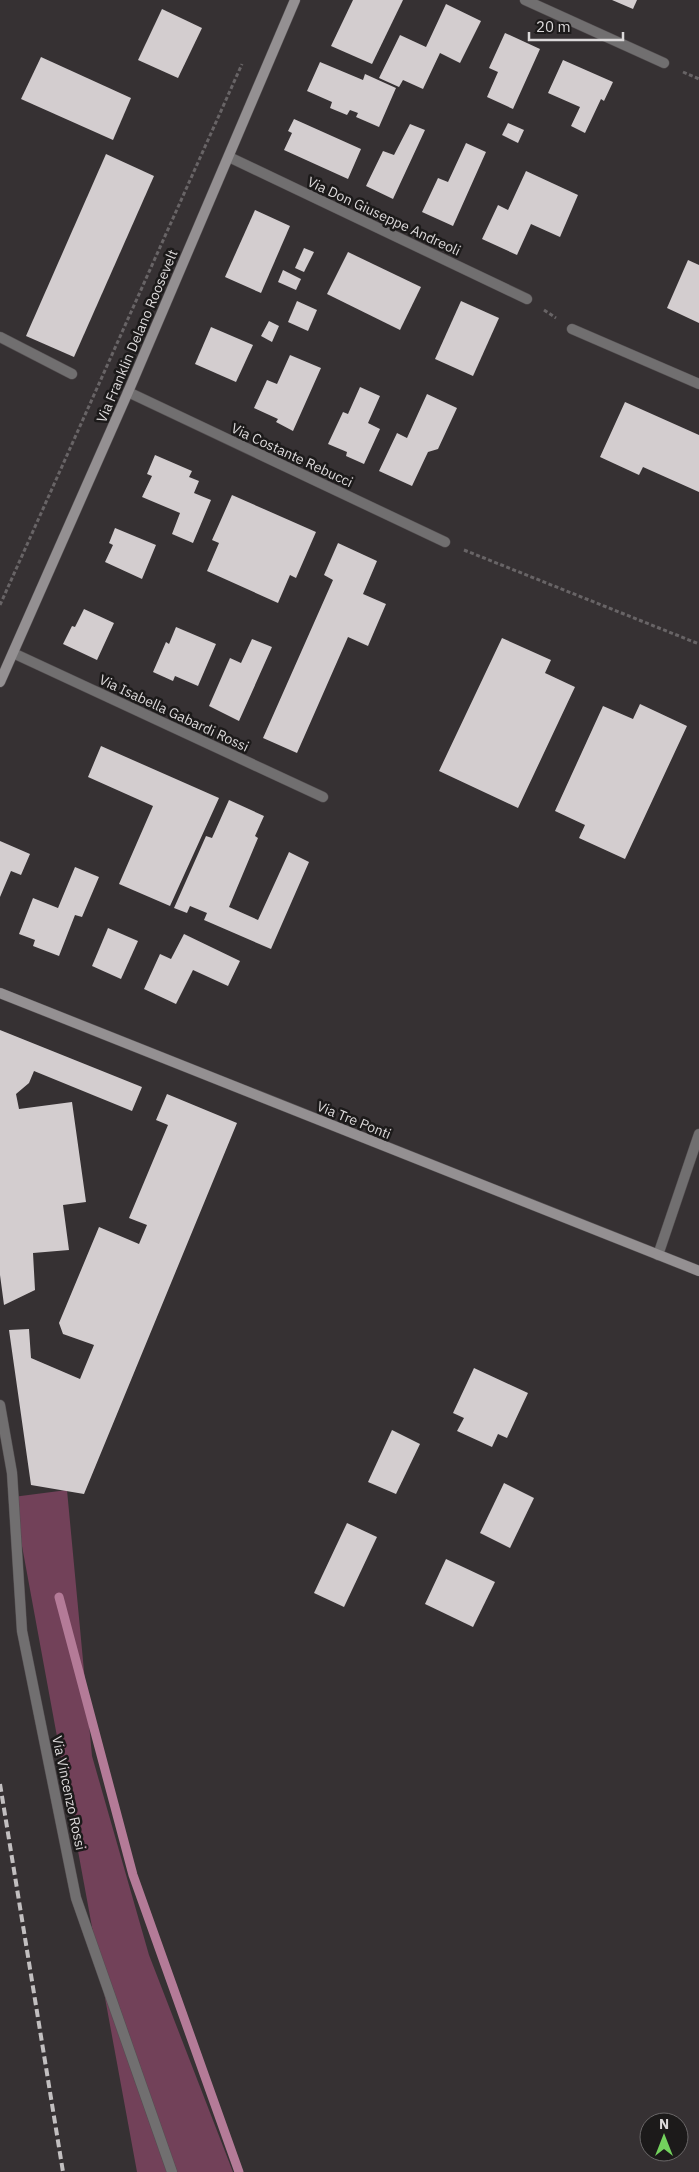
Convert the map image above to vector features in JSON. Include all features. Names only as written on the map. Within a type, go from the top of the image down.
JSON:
[{"type":"main road","name":"Via Franklin Delano Roosevelt","points":[[0,682],[128,392],[295,0]]},
{"type":"main road","name":"Via Tre Ponti","points":[[0,993],[699,1271]]},
{"type":"street","points":[[525,0],[664,63]]},
{"type":"street","name":"Via Don Giuseppe Andreoli","points":[[229,157],[527,299]]},
{"type":"street","points":[[572,329],[699,384]]},
{"type":"street","points":[[0,337],[72,374]]},
{"type":"street","name":"Via Costante Rebucci","points":[[128,392],[445,542]]},
{"type":"street","name":"Via Isabella Gabardi Rossi","points":[[13,653],[323,797]]},
{"type":"street","points":[[658,1255],[699,1134]]},
{"type":"street","name":"Via Vincenzo Rossi","points":[[0,1405],[12,1473],[22,1631],[76,1898],[172,2172]]},
{"type":"path","points":[[0,604],[243,63]]},
{"type":"path","points":[[527,299],[572,329]]},
{"type":"path","points":[[445,542],[699,644]]},
{"type":"shaded area","points":[[67,1490],[92,1756],[149,1955],[233,2172],[137,2172],[13,1497]]},
{"type":"building","points":[[353,0],[403,0],[372,64],[331,46]]},
{"type":"building","points":[[612,0],[637,0],[633,9]]},
{"type":"building","points":[[446,4],[481,21],[460,63],[440,53],[423,89],[403,80],[399,87],[379,78],[400,35],[426,47]]},
{"type":"building","points":[[162,9],[202,28],[178,78],[138,60]]},
{"type":"building","points":[[505,33],[540,49],[513,109],[487,97],[498,72],[489,68]]},
{"type":"building","points":[[41,57],[131,98],[113,140],[21,99]]},
{"type":"building","points":[[563,60],[613,82],[604,101],[601,99],[585,133],[571,126],[580,107],[548,93]]},
{"type":"building","points":[[320,62],[363,80],[365,74],[396,88],[379,127],[356,117],[358,113],[350,110],[347,115],[330,108],[332,102],[307,91]]},
{"type":"building","points":[[294,119],[361,149],[348,179],[284,150],[292,133],[288,131]]},
{"type":"building","points":[[508,123],[524,130],[518,143],[502,135]]},
{"type":"building","points":[[410,124],[425,130],[393,199],[366,186],[383,151],[394,155]]},
{"type":"building","points":[[466,143],[486,152],[453,226],[422,212],[438,178],[448,182]]},
{"type":"building","points":[[106,154],[154,176],[74,357],[26,336]]},
{"type":"building","points":[[526,171],[578,195],[560,237],[531,224],[517,255],[482,239],[498,205],[508,210]]},
{"type":"building","points":[[255,210],[290,226],[261,293],[225,277]]},
{"type":"building","points":[[304,248],[314,252],[304,272],[295,268]]},
{"type":"building","points":[[348,252],[421,287],[400,330],[327,294]]},
{"type":"building","points":[[688,260],[699,265],[699,323],[667,308]]},
{"type":"building","points":[[283,270],[301,279],[296,290],[278,282]]},
{"type":"building","points":[[297,301],[317,310],[308,331],[288,322]]},
{"type":"building","points":[[461,301],[499,318],[473,376],[435,359]]},
{"type":"building","points":[[269,321],[279,326],[272,342],[261,336]]},
{"type":"building","points":[[211,327],[253,345],[236,382],[195,364]]},
{"type":"building","points":[[290,355],[321,368],[293,431],[276,422],[278,419],[254,408],[267,380],[277,384]]},
{"type":"building","points":[[360,387],[380,396],[368,423],[380,429],[364,464],[346,456],[347,452],[328,444],[343,412],[348,414]]},
{"type":"building","points":[[427,394],[457,408],[438,449],[428,452],[412,486],[379,471],[397,433],[407,438]]},
{"type":"building","points":[[625,402],[699,435],[699,492],[643,467],[639,475],[600,457]]},
{"type":"building","points":[[155,455],[192,471],[189,477],[199,481],[194,493],[211,500],[193,543],[172,534],[180,513],[142,497],[152,476],[147,474]]},
{"type":"building","points":[[232,495],[316,532],[296,578],[290,575],[278,603],[207,571],[219,543],[212,540]]},
{"type":"building","points":[[115,528],[156,545],[142,579],[105,562],[113,545],[109,543]]},
{"type":"building","points":[[338,543],[377,561],[363,594],[386,604],[368,646],[348,637],[297,753],[263,738],[333,580],[324,575]]},
{"type":"building","points":[[84,609],[114,623],[97,660],[63,644],[72,626],[75,627]]},
{"type":"building","points":[[176,627],[216,644],[198,686],[175,676],[173,681],[153,672],[166,642],[169,644]]},
{"type":"building","points":[[502,638],[551,660],[545,673],[575,687],[518,808],[439,771]]},
{"type":"building","points":[[252,639],[272,647],[239,721],[209,706],[230,658],[241,663]]},
{"type":"building","points":[[640,704],[687,726],[625,859],[579,838],[585,825],[555,811],[603,706],[633,719]]},
{"type":"building","points":[[101,746],[219,798],[170,906],[119,884],[153,806],[88,777]]},
{"type":"building","points":[[229,800],[264,816],[255,836],[258,838],[229,907],[258,920],[289,852],[309,862],[271,949],[204,920],[207,913],[190,906],[187,913],[174,908],[206,836],[212,838]]},
{"type":"building","points":[[0,841],[30,854],[21,875],[11,871],[0,897]]},
{"type":"building","points":[[75,867],[99,877],[82,917],[75,915],[59,956],[33,946],[35,940],[19,934],[33,898],[58,908]]},
{"type":"building","points":[[108,928],[138,941],[121,979],[92,966]]},
{"type":"building","points":[[184,934],[240,961],[228,986],[193,970],[176,1004],[144,989],[160,954],[171,959]]},
{"type":"building","points":[[0,1030],[142,1087],[132,1111],[34,1071],[29,1083],[16,1094],[19,1109],[72,1102],[86,1202],[63,1205],[69,1250],[33,1253],[35,1290],[4,1305],[0,1275]]},
{"type":"building","points":[[167,1094],[237,1123],[84,1494],[31,1485],[9,1330],[29,1329],[31,1358],[80,1379],[94,1345],[63,1334],[59,1323],[99,1227],[139,1244],[147,1225],[129,1218],[168,1125],[156,1120]]},
{"type":"building","points":[[474,1368],[528,1393],[507,1438],[498,1434],[492,1447],[457,1431],[464,1418],[453,1413]]},
{"type":"building","points":[[392,1430],[420,1444],[396,1494],[368,1482]]},
{"type":"building","points":[[504,1483],[534,1498],[510,1548],[480,1533]]},
{"type":"building","points":[[347,1523],[377,1537],[344,1607],[314,1593]]},
{"type":"building","points":[[446,1559],[495,1582],[473,1627],[425,1604]]},
{"type":"waterway","points":[[59,1597],[133,1875],[239,2172]]},
{"type":"railway","points":[[0,1784],[63,2172]]}]
